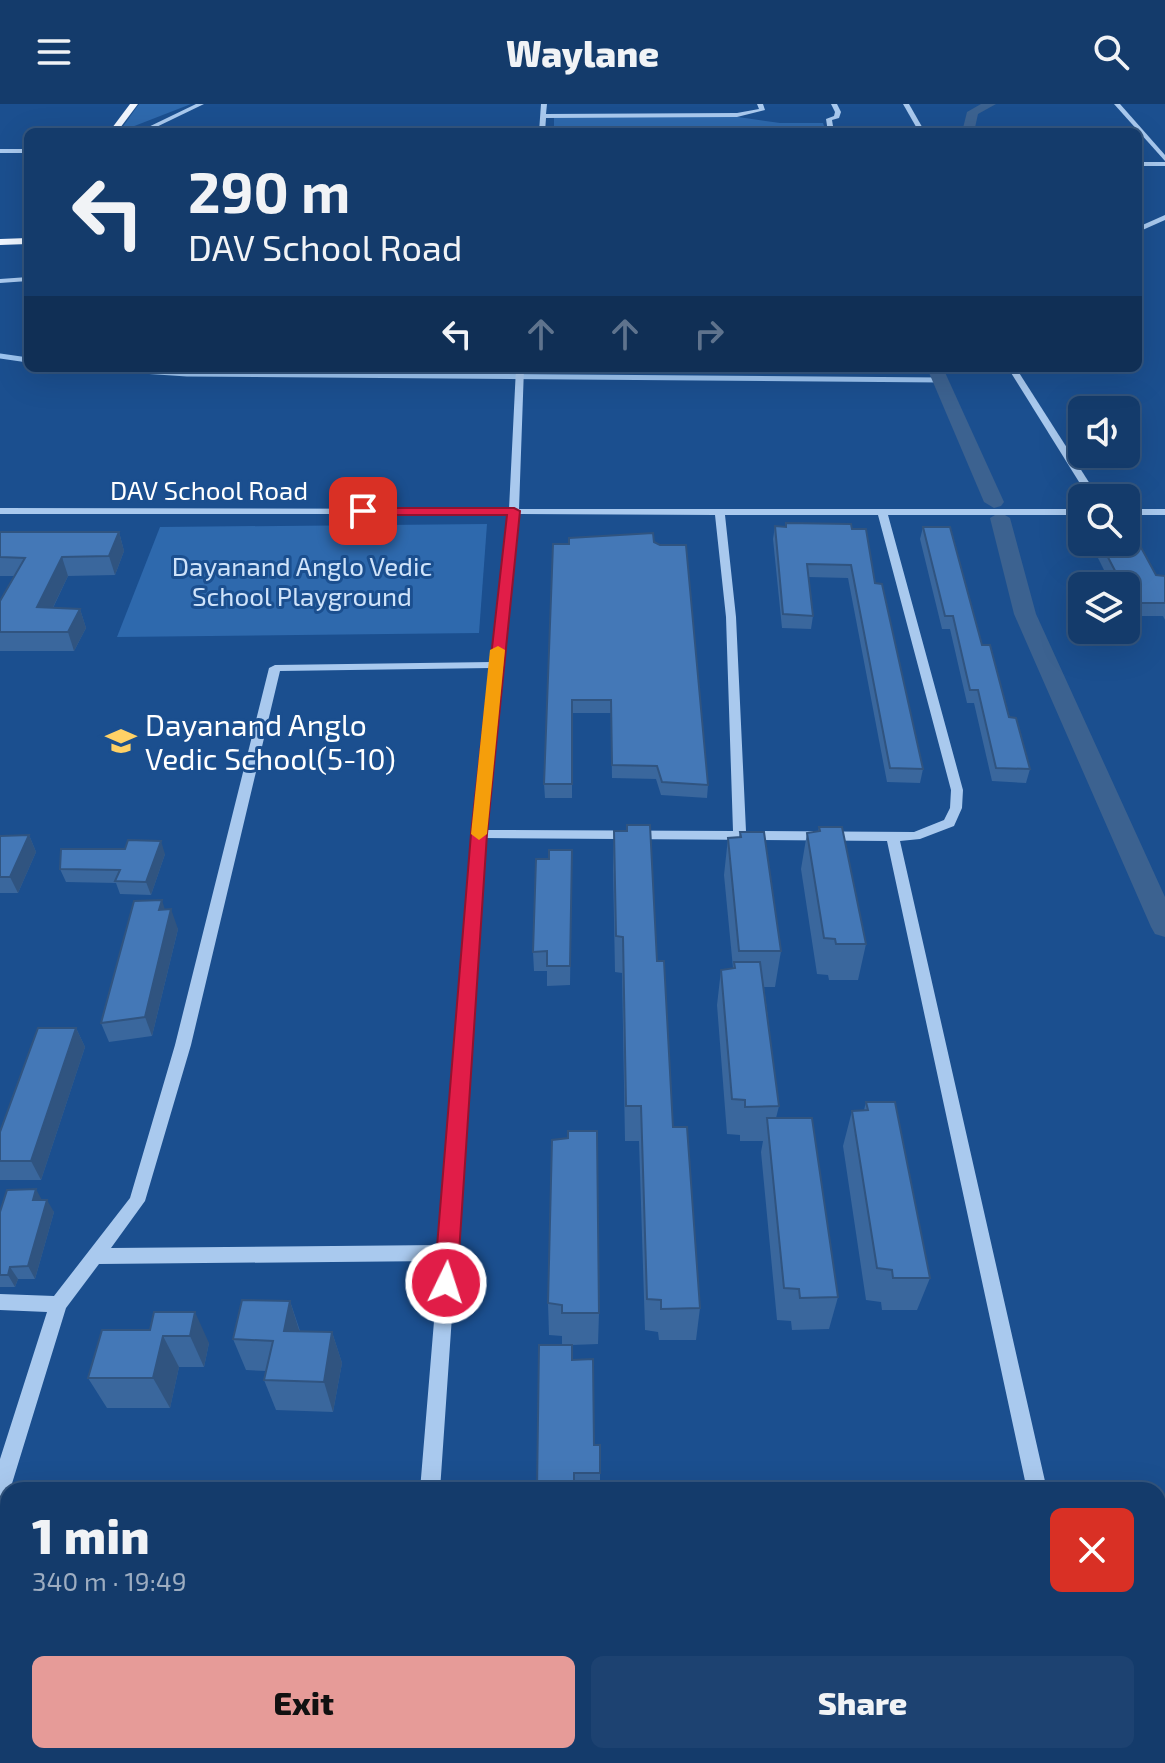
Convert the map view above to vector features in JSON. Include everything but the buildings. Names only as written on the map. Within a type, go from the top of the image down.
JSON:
[{"type":"main road","points":[[116,128],[134,104]]},
{"type":"main road","points":[[0,242],[24,241]]},
{"type":"street","points":[[150,128],[201,104]]},
{"type":"street","points":[[542,128],[544,104]]},
{"type":"street","points":[[544,116],[737,115],[762,110],[760,104]]},
{"type":"street","points":[[830,128],[829,119],[837,117],[838,112],[834,104]]},
{"type":"street","points":[[906,104],[920,128]]},
{"type":"street","points":[[1117,104],[1137,128]]},
{"type":"street","points":[[1142,134],[1165,161]]},
{"type":"street","points":[[0,151],[24,151]]},
{"type":"street","points":[[1142,164],[1165,161]]},
{"type":"street","points":[[1142,228],[1165,217]]},
{"type":"street","points":[[0,281],[24,279]]},
{"type":"street","points":[[431,1482],[479,834],[514,511],[520,372]]},
{"type":"street","points":[[1015,372],[1085,484]]},
{"type":"street","name":"DAV School Road","points":[[0,511],[1068,512]]},
{"type":"street","points":[[720,512],[731,617],[740,834]]},
{"type":"street","points":[[479,834],[893,837],[934,831],[949,823],[956,808],[957,790],[882,512]]},
{"type":"street","points":[[1140,512],[1165,512]]},
{"type":"street","points":[[2,1482],[58,1304],[98,1256],[137,1201],[183,1045],[275,668],[496,665]]},
{"type":"street","points":[[893,837],[1035,1482]]},
{"type":"street","points":[[98,1256],[448,1253]]},
{"type":"street","points":[[0,1302],[58,1304]]},
{"type":"green space","points":[[139,104],[191,104],[129,128],[122,128]]},
{"type":"green space","points":[[554,117],[738,117],[780,123],[823,123],[825,128],[554,128]]},
{"type":"green space","name":"Dayanand Anglo Vedic School Playground","points":[[487,524],[479,633],[117,637],[160,527]]},
{"type":"waterway","points":[[969,128],[973,112],[990,104]]},
{"type":"waterway","points":[[0,356],[24,359]]},
{"type":"waterway","points":[[157,372],[941,380]]},
{"type":"waterway","points":[[937,372],[994,502]]},
{"type":"waterway","points":[[1000,518],[1025,614],[1165,927]]},
{"type":"slow traffic","points":[[479,834],[498,650]]},
{"type":"place","name":"Dayanand Anglo Vedic School(5-10)","points":[[121,741]]},
{"type":"route","points":[[363,511],[514,511],[479,834],[446,1283]]}]
